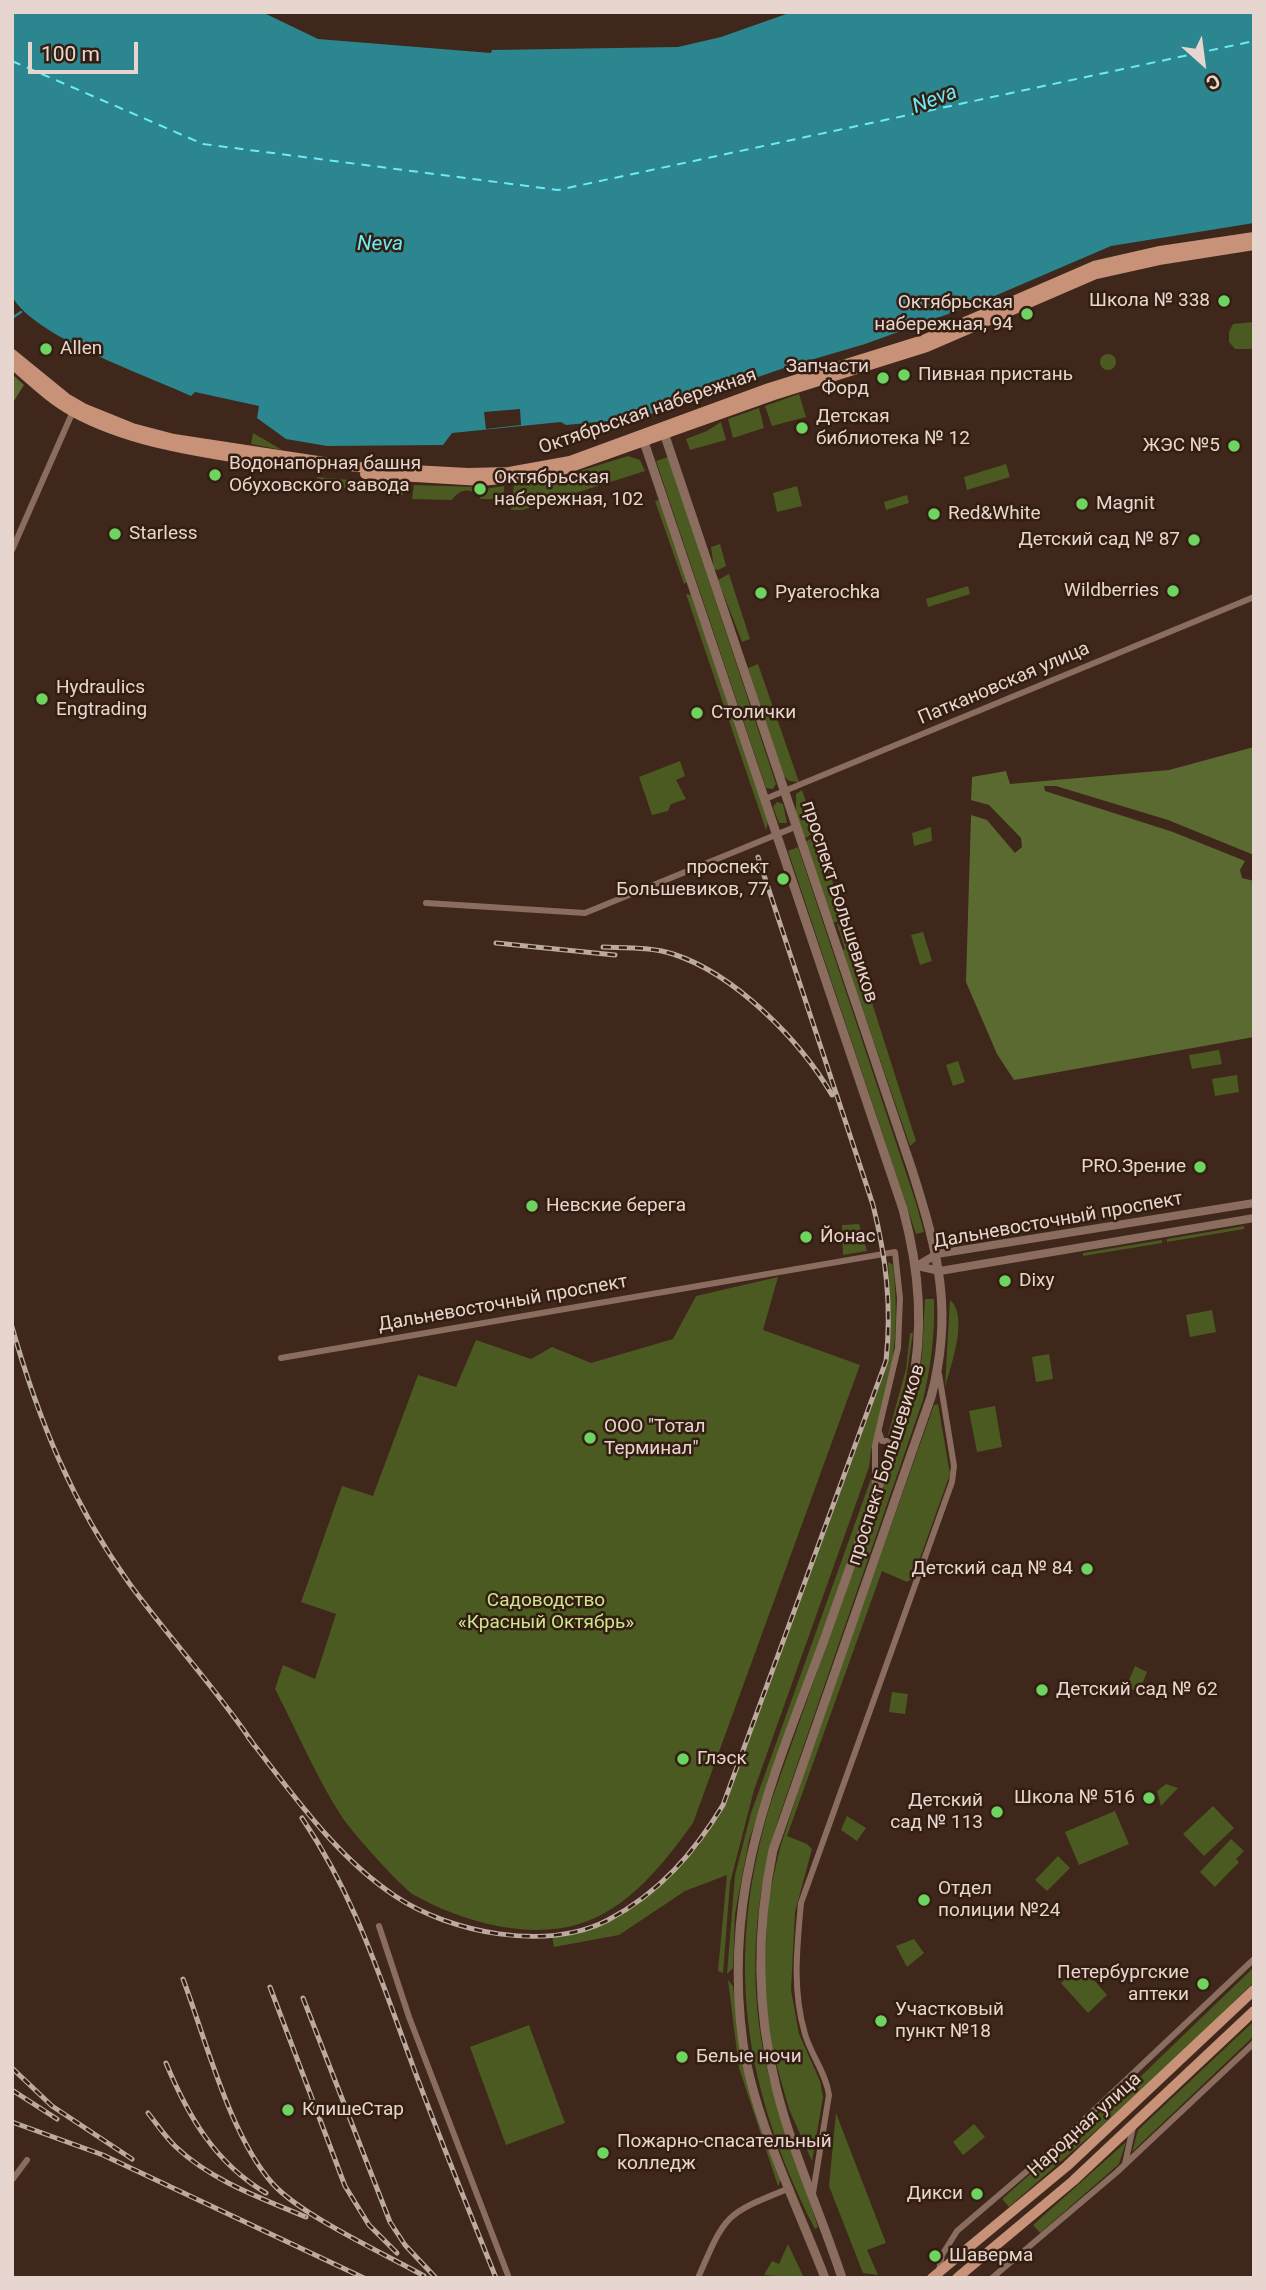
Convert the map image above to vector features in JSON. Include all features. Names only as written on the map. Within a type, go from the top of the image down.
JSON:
[{"type":"main road","name":"Октябрьская набережная","points":[[663,431],[769,388],[933,336],[1094,266],[1160,251],[1254,237]]},
{"type":"main road","name":"Октябрьская набережная","points":[[12,364],[74,408],[135,436],[197,451],[275,464],[409,478],[482,481],[537,477],[574,468],[663,431],[927,347],[1096,274],[1136,264],[1254,246]]},
{"type":"main road","name":"Октябрьская набережная","points":[[12,354],[74,408]]},
{"type":"main road","name":"проспект Большевиков","points":[[663,431],[937,1254],[940,1271],[943,1341],[939,1366],[914,1451],[773,1850],[762,1905],[759,1977],[769,2055],[777,2090],[842,2278]]},
{"type":"main road","name":"проспект Большевиков","points":[[643,438],[903,1209],[917,1266],[919,1349],[911,1393],[760,1819],[739,1914],[736,1976],[744,2045],[753,2087],[825,2278]]},
{"type":"main road","name":"Народная улица","points":[[935,2276],[1077,2157],[1254,1990]]},
{"type":"main road","name":"Народная улица","points":[[957,2278],[1133,2127],[1254,2011]]},
{"type":"street","points":[[12,550],[74,408]]},
{"type":"street","name":"Паткановская улица","points":[[765,799],[1254,597]]},
{"type":"street","points":[[426,903],[585,913],[796,827]]},
{"type":"street","name":"Дальневосточный проспект","points":[[917,1266],[937,1254],[1254,1203]]},
{"type":"street","name":"Дальневосточный проспект","points":[[917,1266],[940,1271],[1254,1218]]},
{"type":"street","name":"Дальневосточный проспект","points":[[281,1358],[895,1252],[900,1298],[898,1348],[878,1430]]},
{"type":"street","points":[[812,2195],[829,2095],[801,2017],[796,1971],[801,1903],[952,1482],[954,1466],[939,1384],[939,1366]]},
{"type":"street","points":[[878,1430],[882,1441],[895,1441]]},
{"type":"street","points":[[876,1497],[875,1445],[878,1430]]},
{"type":"street","points":[[379,1926],[409,2017],[509,2278]]},
{"type":"street","points":[[935,2276],[942,2255],[957,2231],[1054,2148],[1254,1959]]},
{"type":"street","points":[[992,2278],[1124,2165],[1254,2043]]},
{"type":"street","points":[[1124,2165],[1133,2127]]},
{"type":"street","points":[[12,2180],[27,2161]]},
{"type":"street","points":[[698,2278],[718,2231],[731,2214],[790,2188]]},
{"type":"green space","points":[[1254,322],[1254,349],[1235,349],[1229,342],[1229,332],[1233,324]]},
{"type":"green space","points":[[1108,354],[1114,356],[1114,368],[1108,370],[1102,368],[1100,362],[1102,356]]},
{"type":"green space","points":[[12,374],[24,385],[12,404]]},
{"type":"green space","points":[[799,394],[806,417],[772,426],[765,406]]},
{"type":"green space","points":[[759,408],[764,428],[733,438],[728,419]]},
{"type":"green space","points":[[721,422],[726,440],[690,450],[686,439]]},
{"type":"green space","points":[[253,433],[282,450],[251,444]]},
{"type":"green space","points":[[628,456],[640,460],[645,471],[522,510],[511,510],[514,484],[557,478]]},
{"type":"green space","points":[[668,457],[776,784],[773,789],[766,788],[656,461]]},
{"type":"green space","points":[[1006,464],[1010,477],[967,490],[964,477]]},
{"type":"green space","points":[[317,477],[403,485],[403,495],[317,485]]},
{"type":"green space","points":[[414,485],[477,487],[478,490],[504,486],[504,496],[498,499],[481,499],[474,492],[466,490],[452,500],[412,499]]},
{"type":"green space","points":[[797,486],[802,506],[777,512],[773,493]]},
{"type":"green space","points":[[907,495],[909,503],[886,510],[884,502]]},
{"type":"green space","points":[[659,500],[687,582],[684,584],[655,501]]},
{"type":"green space","points":[[720,544],[726,566],[718,570],[714,569],[711,547]]},
{"type":"green space","points":[[729,574],[750,639],[742,642],[718,580]]},
{"type":"green space","points":[[968,586],[970,594],[928,607],[926,599]]},
{"type":"green space","points":[[686,594],[691,595],[768,822],[766,830]]},
{"type":"green space","points":[[758,664],[799,782],[789,781],[782,774],[748,668]]},
{"type":"green space","points":[[1254,747],[1254,855],[1168,820],[1056,786],[1044,786],[1045,791],[1173,832],[1245,861],[1240,870],[1242,878],[1254,881],[1254,1037],[1014,1080],[997,1054],[966,982],[971,815],[987,820],[1015,853],[1022,847],[1021,838],[989,805],[971,800],[972,777],[1006,771],[1010,784],[1169,770]]},
{"type":"green space","points":[[680,761],[685,776],[676,780],[686,799],[671,804],[668,811],[652,815],[639,777]]},
{"type":"green space","points":[[802,790],[816,831],[804,839],[796,814],[796,794]]},
{"type":"green space","points":[[777,802],[783,804],[787,823],[779,823],[773,807]]},
{"type":"green space","points":[[931,827],[932,841],[914,846],[912,833]]},
{"type":"green space","points":[[817,835],[845,919],[832,923],[805,842]]},
{"type":"green space","points":[[798,847],[924,1232],[916,1234],[788,851]]},
{"type":"green space","points":[[846,921],[916,1141],[910,1146],[842,950],[845,949],[837,924]]},
{"type":"green space","points":[[923,932],[932,961],[920,965],[911,935]]},
{"type":"green space","points":[[1219,1050],[1222,1064],[1192,1069],[1189,1055]]},
{"type":"green space","points":[[958,1061],[965,1082],[953,1086],[946,1065]]},
{"type":"green space","points":[[1237,1075],[1239,1092],[1215,1096],[1212,1079]]},
{"type":"green space","points":[[859,1224],[867,1251],[843,1255],[842,1225]]},
{"type":"green space","points":[[1244,1226],[1244,1229],[1167,1242],[1167,1239]]},
{"type":"green space","points":[[1162,1240],[1162,1243],[1083,1256],[1083,1253]]},
{"type":"green space","points":[[888,1262],[893,1265],[894,1278],[894,1344],[891,1370],[869,1467],[754,1790],[730,1883],[723,1973],[718,1971],[727,1875],[685,1891],[619,1935],[554,1947],[552,1936],[608,1921],[658,1887],[699,1846],[724,1805],[887,1362],[891,1315]]},
{"type":"green space","name":"Садоводство «Красный Октябрь»","points":[[778,1277],[763,1330],[860,1365],[693,1823],[644,1883],[614,1908],[579,1924],[537,1930],[516,1929],[452,1913],[414,1895],[376,1858],[342,1817],[315,1770],[275,1689],[283,1665],[315,1679],[336,1614],[301,1602],[342,1486],[373,1496],[418,1375],[456,1387],[476,1340],[531,1359],[552,1347],[591,1363],[673,1339],[696,1296]]},
{"type":"green space","points":[[925,1299],[934,1299],[934,1312],[932,1350],[923,1400],[778,1820],[757,1923],[756,1992],[765,2061],[779,2112],[818,2227],[815,2229],[790,2176],[771,2124],[757,2072],[748,2020],[745,1967],[748,1914],[756,1859],[771,1802],[914,1398],[922,1356]]},
{"type":"green space","points":[[950,1300],[958,1317],[958,1329],[945,1387]]},
{"type":"green space","points":[[1212,1310],[1216,1332],[1190,1337],[1186,1315]]},
{"type":"green space","points":[[910,1333],[913,1333],[904,1391],[890,1436],[888,1435],[906,1369]]},
{"type":"green space","points":[[1049,1354],[1053,1379],[1036,1382],[1032,1357]]},
{"type":"green space","points":[[938,1404],[950,1474],[913,1578],[907,1582],[882,1571],[787,1836],[807,1844],[812,1849],[795,1912],[791,1990],[799,2034],[820,2081],[823,2097],[812,2161],[789,2109],[772,2049],[764,1987],[768,1900],[780,1848],[813,1745],[934,1405]]},
{"type":"green space","points":[[995,1406],[1002,1447],[977,1452],[969,1411]]},
{"type":"green space","points":[[872,1476],[873,1490],[749,1840],[735,1914],[733,1968],[727,1974],[735,1875],[751,1813]]},
{"type":"green space","points":[[1135,1666],[1147,1672],[1139,1692],[1126,1687]]},
{"type":"green space","points":[[892,1692],[908,1694],[905,1714],[889,1712]]},
{"type":"green space","points":[[1166,1784],[1178,1788],[1161,1806],[1157,1791]]},
{"type":"green space","points":[[1213,1806],[1234,1828],[1204,1856],[1183,1834]]},
{"type":"green space","points":[[1115,1811],[1129,1844],[1079,1865],[1065,1832]]},
{"type":"green space","points":[[847,1816],[866,1828],[857,1841],[841,1830]]},
{"type":"green space","points":[[1231,1839],[1244,1851],[1236,1859],[1239,1862],[1215,1887],[1200,1872]]},
{"type":"green space","points":[[1058,1856],[1070,1868],[1047,1891],[1035,1880]]},
{"type":"green space","points":[[914,1939],[924,1953],[907,1967],[896,1946]]},
{"type":"green space","points":[[1081,1965],[1107,1995],[1088,2013],[1061,1983]]},
{"type":"green space","points":[[1254,1967],[1254,1982],[1249,1987],[1147,2086],[1009,2207],[1002,2199],[1139,2078]]},
{"type":"green space","points":[[728,1980],[733,1986],[742,2056],[781,2180],[778,2186],[739,2068]]},
{"type":"green space","points":[[1254,2021],[1254,2036],[1132,2152],[1138,2130]]},
{"type":"green space","points":[[529,2025],[565,2123],[506,2145],[470,2047]]},
{"type":"green space","points":[[836,2113],[886,2243],[867,2250],[878,2275],[863,2273],[829,2186]]},
{"type":"green space","points":[[974,2124],[985,2137],[963,2155],[953,2142]]},
{"type":"green space","points":[[1126,2142],[1119,2164],[1040,2233],[1033,2225]]},
{"type":"green space","points":[[788,2244],[804,2278],[764,2275],[772,2261],[779,2264]]},
{"type":"water","name":"Neva","points":[[12,12],[262,12],[318,39],[491,53],[492,50],[678,47],[721,37],[792,12],[1254,12],[1254,223],[1111,246],[976,304],[865,344],[787,367],[639,418],[566,425],[561,422],[452,433],[443,445],[327,446],[286,439],[257,418],[259,406],[195,392],[191,396],[93,354],[42,326],[24,311],[12,296]]},
{"type":"pier","points":[[520,409],[521,425],[486,429],[484,412]]},
{"type":"waterway","points":[[12,318],[21,312]]},
{"type":"ferry route","points":[[12,61],[203,144],[558,190],[1254,41]]},
{"type":"railway","points":[[248,1737],[316,1823],[373,1880],[417,1909],[443,1920],[499,1934],[557,1935],[584,1930],[608,1920],[643,1897],[674,1870],[700,1839],[723,1805],[886,1361],[888,1341],[887,1282],[873,1205],[758,857]]},
{"type":"railway","points":[[496,943],[615,955]]},
{"type":"railway","points":[[603,947],[638,948],[673,954],[720,977],[764,1011],[784,1031],[819,1074],[832,1095]]},
{"type":"railway","points":[[12,1327],[46,1428],[90,1522],[129,1583],[254,1745]]},
{"type":"railway","points":[[302,1818],[353,1909],[496,2278]]},
{"type":"railway","points":[[183,1979],[232,2114],[258,2164],[273,2184],[303,2209],[424,2276]]},
{"type":"railway","points":[[270,1987],[345,2186],[369,2225],[397,2253]]},
{"type":"railway","points":[[303,1998],[390,2222],[405,2245],[436,2278]]},
{"type":"railway","points":[[166,2063],[205,2137],[232,2167],[266,2193]]},
{"type":"railway","points":[[12,2068],[52,2106],[132,2159]]},
{"type":"railway","points":[[12,2090],[57,2119]]},
{"type":"railway","points":[[148,2113],[172,2143],[205,2170],[238,2188],[306,2217]]},
{"type":"railway","points":[[12,2122],[103,2155],[364,2278]]},
{"type":"place","name":"Школа № 338","points":[[1224,301]]},
{"type":"place","name":"Октябрьская набережная, 94","points":[[1027,314]]},
{"type":"place","name":"Allen","points":[[46,349]]},
{"type":"place","name":"Пивная пристань","points":[[904,375]]},
{"type":"place","name":"Запчасти Форд","points":[[883,378]]},
{"type":"place","name":"Детская библиотека № 12","points":[[802,428]]},
{"type":"place","name":"ЖЭС №5","points":[[1234,446]]},
{"type":"place","name":"Водонапорная башня Обуховского завода","points":[[215,475]]},
{"type":"place","name":"Октябрьская набережная, 102","points":[[480,489]]},
{"type":"place","name":"Magnit","points":[[1082,504]]},
{"type":"place","name":"Red&White","points":[[934,514]]},
{"type":"place","name":"Starless","points":[[115,534]]},
{"type":"place","name":"Детский сад № 87","points":[[1194,540]]},
{"type":"place","name":"Wildberries","points":[[1173,591]]},
{"type":"place","name":"Pyaterochka","points":[[761,593]]},
{"type":"place","name":"Hydraulics Engtrading","points":[[42,699]]},
{"type":"place","name":"Столички","points":[[697,713]]},
{"type":"place","name":"проспект Большевиков, 77","points":[[783,879]]},
{"type":"place","name":"PRO.Зрение","points":[[1200,1167]]},
{"type":"place","name":"Невские берега","points":[[532,1206]]},
{"type":"place","name":"Йонас","points":[[806,1237]]},
{"type":"place","name":"Dixy","points":[[1005,1281]]},
{"type":"place","name":"ООО \"Тотал Терминал\"","points":[[590,1438]]},
{"type":"place","name":"Детский сад № 84","points":[[1087,1569]]},
{"type":"place","name":"Детский сад № 62","points":[[1042,1690]]},
{"type":"place","name":"Глэск","points":[[683,1759]]},
{"type":"place","name":"Школа № 516","points":[[1149,1798]]},
{"type":"place","name":"Детский сад № 113","points":[[997,1812]]},
{"type":"place","name":"Отдел полиции №24","points":[[924,1900]]},
{"type":"place","name":"Петербургские аптеки","points":[[1203,1984]]},
{"type":"place","name":"Участковый пункт №18","points":[[881,2021]]},
{"type":"place","name":"Белые ночи","points":[[682,2057]]},
{"type":"place","name":"КлишеСтар","points":[[288,2110]]},
{"type":"place","name":"Пожарно-спасательный колледж","points":[[603,2153]]},
{"type":"place","name":"Дикси","points":[[977,2194]]},
{"type":"place","name":"Шаверма","points":[[935,2256]]}]
